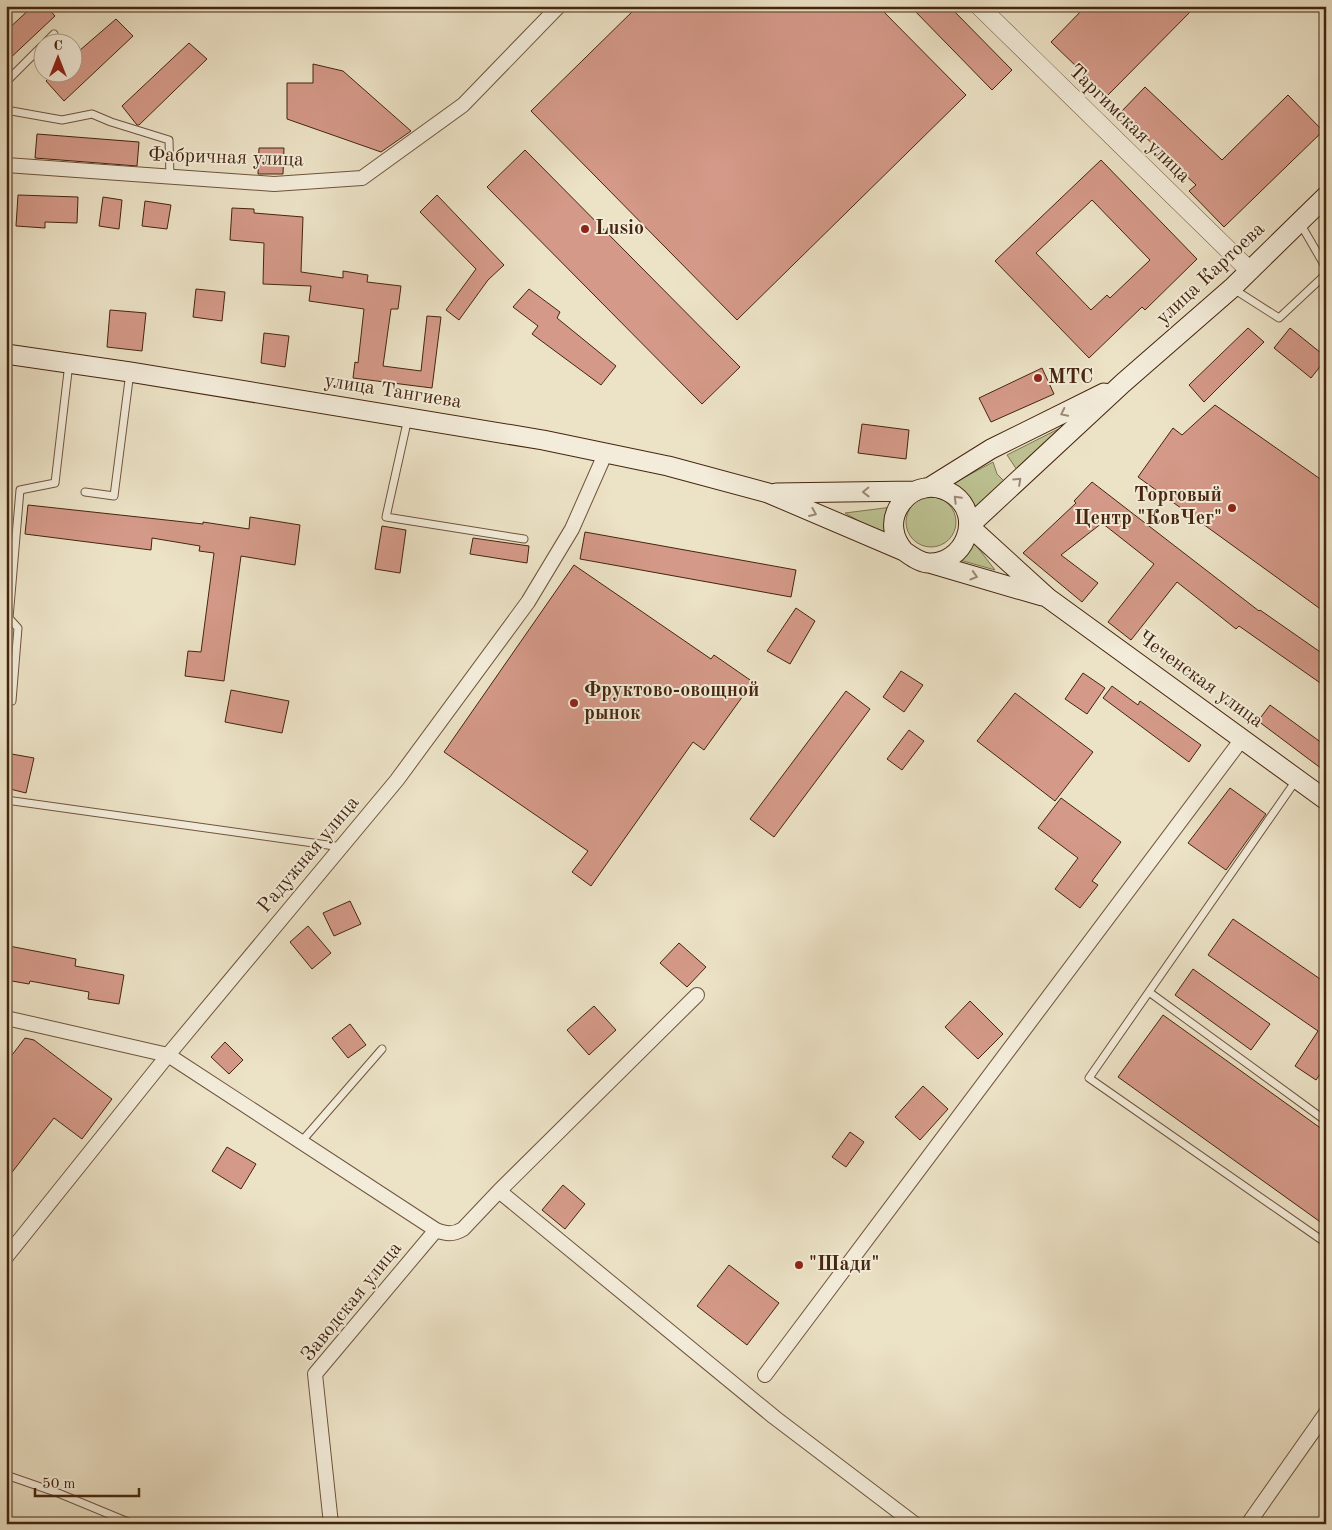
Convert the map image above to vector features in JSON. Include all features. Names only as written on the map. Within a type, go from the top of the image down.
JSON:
[{"type":"main road","name":"улица Картоева","points":[[969,526],[1123,383],[1232,288],[1326,196]]},
{"type":"main road","name":"улица Тангиева","points":[[6,354],[130,372],[543,440],[676,468],[768,494]]},
{"type":"main road","name":"улица Картоева","points":[[922,489],[991,449],[1123,383]]},
{"type":"main road","points":[[768,494],[940,488],[958,498],[968,516],[969,526],[967,538],[960,549],[951,557],[940,562],[927,563],[914,559],[897,542],[894,530],[894,518],[898,508],[905,498],[922,489]]},
{"type":"main road","points":[[768,494],[904,551]]},
{"type":"main road","name":"Чеченская улица","points":[[969,526],[1048,598],[1326,800]]},
{"type":"main road","name":"Чеченская улица","points":[[927,563],[1048,598]]},
{"type":"street","name":"Фабричная улица","points":[[6,165],[274,184],[362,178],[463,105],[559,6]]},
{"type":"street","name":"Таргимская улица","points":[[979,6],[1250,271]]},
{"type":"street","name":"Радужная улица","points":[[6,1258],[168,1056],[397,780],[528,602],[572,529],[606,452]]},
{"type":"street","points":[[765,1375],[1242,739]]},
{"type":"street","points":[[6,1018],[168,1056],[436,1230],[445,1234],[456,1233],[463,1229],[697,995]]},
{"type":"street","points":[[499,1191],[774,1418],[915,1524]]},
{"type":"street","name":"Заводская улица","points":[[331,1524],[315,1374],[436,1230]]},
{"type":"street","points":[[1248,1524],[1326,1413]]},
{"type":"lane","points":[[6,82],[32,56]]},
{"type":"lane","points":[[6,110],[62,120],[92,114],[169,140],[170,177]]},
{"type":"lane","points":[[1299,222],[1326,268]]},
{"type":"lane","points":[[1232,288],[1279,318],[1326,274]]},
{"type":"lane","points":[[12,701],[18,628],[9,618],[20,490],[56,483],[69,363]]},
{"type":"lane","points":[[85,492],[114,496],[130,372]]},
{"type":"lane","points":[[408,417],[386,517],[524,539]]},
{"type":"lane","points":[[1297,779],[1089,1078],[1326,1243]]},
{"type":"lane","points":[[6,800],[342,847]]},
{"type":"lane","points":[[1149,992],[1326,1121]]},
{"type":"lane","points":[[301,1142],[382,1049]]},
{"type":"lane","points":[[6,1475],[58,1493],[133,1524]]},
{"type":"green space","points":[[1078,419],[1017,470],[1007,455]]},
{"type":"green space","points":[[993,462],[997,474],[1005,482],[971,510],[950,485]]},
{"type":"green space","points":[[931,497],[941,499],[949,504],[954,512],[956,522],[954,532],[949,540],[941,545],[931,547],[921,545],[913,540],[908,532],[906,522],[908,512],[913,504],[921,499]]},
{"type":"green space","points":[[892,507],[886,537],[845,513]]},
{"type":"green space","points":[[972,540],[995,570],[956,559]]},
{"type":"building","points":[[33,6],[46,6],[55,16],[38,32],[32,32],[32,38],[6,62],[6,31]]},
{"type":"building","points":[[638,6],[878,6],[966,95],[737,320],[531,111]]},
{"type":"building","points":[[910,6],[949,6],[1012,70],[992,90]]},
{"type":"building","points":[[1086,6],[1196,6],[1107,96],[1051,42]]},
{"type":"building","points":[[116,19],[133,36],[64,101],[47,82],[82,82],[82,48]]},
{"type":"building","points":[[189,43],[207,59],[137,125],[122,106]]},
{"type":"building","points":[[313,64],[343,71],[411,131],[381,152],[287,119],[287,83],[313,83]]},
{"type":"building","points":[[1145,87],[1222,160],[1288,95],[1323,131],[1224,227],[1189,191],[1196,185],[1120,113]]},
{"type":"building","points":[[37,134],[139,142],[137,166],[35,158]]},
{"type":"building","points":[[259,148],[284,148],[283,174],[258,174]]},
{"type":"building","points":[[525,150],[740,367],[702,404],[487,187]]},
{"type":"building","points":[[1101,160],[1197,259],[1145,310],[1142,307],[1089,358],[995,261]],"holes":[[[1092,200],[1150,260],[1110,298],[1107,295],[1091,310],[1036,253]]]},
{"type":"building","points":[[18,195],[78,197],[77,223],[45,222],[45,228],[16,226]]},
{"type":"building","points":[[437,195],[504,265],[488,280],[459,320],[446,310],[476,269],[420,212]]},
{"type":"building","points":[[103,197],[122,200],[119,229],[99,226]]},
{"type":"building","points":[[145,201],[171,205],[167,229],[142,226]]},
{"type":"building","points":[[232,208],[254,209],[254,213],[303,217],[301,272],[343,278],[343,271],[368,275],[367,282],[401,286],[398,309],[391,309],[383,366],[421,371],[427,316],[441,317],[432,388],[353,378],[355,362],[358,363],[364,309],[309,301],[311,286],[263,284],[264,243],[230,240]]},
{"type":"building","points":[[196,289],[225,292],[222,321],[193,317]]},
{"type":"building","points":[[529,289],[560,312],[557,318],[616,366],[601,385],[532,334],[538,326],[513,307]]},
{"type":"building","points":[[110,310],[146,313],[142,351],[107,347]]},
{"type":"building","points":[[1248,328],[1264,342],[1204,402],[1189,385]]},
{"type":"building","points":[[1290,328],[1326,357],[1311,378],[1274,348]]},
{"type":"building","points":[[264,333],[289,336],[285,367],[261,363]]},
{"type":"building","points":[[1042,368],[1054,394],[991,422],[979,398]]},
{"type":"building","name":"Торговый Центр \"КовЧег\"","points":[[1215,405],[1326,483],[1326,613],[1138,477],[1173,428],[1182,435]]},
{"type":"building","points":[[862,424],[909,430],[906,459],[858,453]]},
{"type":"building","points":[[1092,482],[1259,611],[1326,656],[1326,687],[1239,626],[1236,629],[1177,582],[1131,640],[1108,622],[1154,564],[1102,523],[1061,555],[1098,583],[1082,602],[1023,553],[1076,503],[1074,501]]},
{"type":"building","points":[[28,505],[203,524],[203,522],[249,529],[250,517],[300,525],[295,565],[241,556],[224,681],[185,676],[188,651],[201,652],[214,553],[199,551],[200,546],[152,538],[151,550],[25,534]]},
{"type":"building","points":[[382,526],[406,530],[400,573],[375,569]]},
{"type":"building","points":[[585,532],[796,570],[791,597],[580,559]]},
{"type":"building","points":[[473,538],[529,546],[527,563],[470,554]]},
{"type":"building","name":"Фруктово-овощной рынок","points":[[574,565],[711,659],[714,655],[753,682],[704,750],[693,742],[591,886],[572,872],[588,851],[444,752]]},
{"type":"building","points":[[796,608],[815,621],[790,664],[767,651]]},
{"type":"building","points":[[901,671],[923,685],[904,712],[883,697]]},
{"type":"building","points":[[1083,673],[1105,688],[1087,714],[1065,699]]},
{"type":"building","points":[[1112,686],[1138,705],[1140,701],[1201,745],[1189,762],[1103,698]]},
{"type":"building","points":[[231,690],[289,701],[282,733],[225,722]]},
{"type":"building","points":[[846,691],[870,709],[774,837],[750,819]]},
{"type":"building","points":[[1015,693],[1093,752],[1055,801],[977,741]]},
{"type":"building","points":[[1270,705],[1326,746],[1326,772],[1258,721]]},
{"type":"building","points":[[909,730],[924,741],[902,770],[887,759]]},
{"type":"building","points":[[6,753],[34,758],[26,793],[6,788]]},
{"type":"building","points":[[1230,788],[1266,814],[1226,870],[1188,843]]},
{"type":"building","points":[[1061,798],[1121,842],[1092,881],[1098,885],[1080,908],[1055,889],[1078,858],[1038,828]]},
{"type":"building","points":[[350,901],[361,924],[334,936],[323,913]]},
{"type":"building","points":[[1233,919],[1326,983],[1326,1066],[1316,1080],[1295,1066],[1318,1031],[1208,955]]},
{"type":"building","points":[[308,926],[331,953],[312,969],[290,942]]},
{"type":"building","points":[[679,943],[706,967],[687,987],[660,963]]},
{"type":"building","points":[[9,946],[76,959],[75,966],[124,975],[119,1004],[88,999],[89,992],[30,981],[29,984],[6,980]]},
{"type":"building","points":[[1193,969],[1270,1024],[1251,1050],[1175,995]]},
{"type":"building","points":[[970,1001],[1003,1034],[978,1059],[945,1027]]},
{"type":"building","points":[[594,1006],[616,1030],[589,1055],[567,1030]]},
{"type":"building","points":[[1163,1015],[1326,1132],[1326,1226],[1118,1077]]},
{"type":"building","points":[[350,1024],[366,1045],[348,1058],[332,1038]]},
{"type":"building","points":[[25,1038],[34,1040],[112,1099],[82,1139],[54,1118],[6,1180],[6,1063]]},
{"type":"building","points":[[225,1042],[243,1060],[229,1074],[211,1057]]},
{"type":"building","points":[[923,1086],[948,1109],[920,1140],[895,1117]]},
{"type":"building","points":[[850,1132],[864,1142],[846,1167],[832,1157]]},
{"type":"building","points":[[227,1147],[256,1164],[241,1189],[212,1171]]},
{"type":"building","points":[[563,1185],[585,1204],[565,1229],[542,1210]]},
{"type":"building","points":[[729,1265],[779,1303],[747,1345],[697,1306]]},
{"type":"place","name":"Lusio","points":[[585,229]]},
{"type":"place","name":"МТС","points":[[1038,378]]},
{"type":"place","name":"Торговый Центр \"КовЧег\"","points":[[1232,508]]},
{"type":"place","name":"Фруктово-овощной рынок","points":[[574,703]]},
{"type":"place","name":"\"Шади\"","points":[[799,1265]]}]
